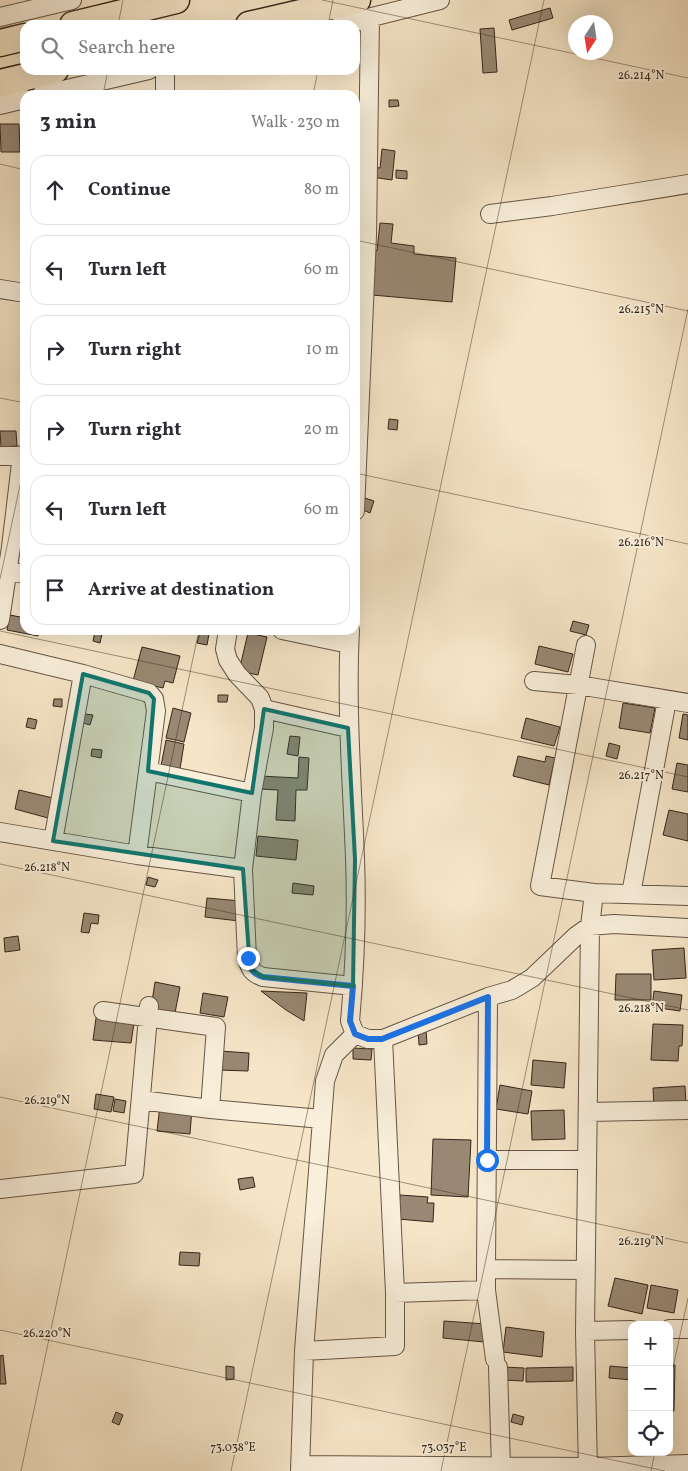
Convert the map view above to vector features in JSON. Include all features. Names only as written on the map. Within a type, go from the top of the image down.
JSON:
[{"type":"highway","points":[[94,20],[176,0]]},
{"type":"highway","points":[[285,20],[364,9]]},
{"type":"highway","points":[[0,43],[20,37]]},
{"type":"highway","points":[[0,83],[34,75]]},
{"type":"street","points":[[0,17],[72,0]]},
{"type":"street","points":[[348,20],[364,9],[440,0]]},
{"type":"street","points":[[360,281],[364,9]]},
{"type":"street","points":[[63,90],[127,75]]},
{"type":"street","points":[[165,75],[165,90]]},
{"type":"street","points":[[0,104],[20,100]]},
{"type":"street","points":[[490,214],[688,184]]},
{"type":"street","points":[[0,288],[20,291]]},
{"type":"street","points":[[0,456],[20,455]]},
{"type":"street","points":[[0,620],[7,571],[6,547],[20,475]]},
{"type":"street","points":[[7,571],[20,573]]},
{"type":"street","points":[[227,635],[224,649],[228,660],[237,674],[260,698],[264,710],[264,728],[252,793],[243,869],[250,969],[263,977],[353,986]]},
{"type":"street","points":[[330,635],[349,637],[348,728],[355,859],[356,931],[350,1021],[355,1034],[368,1039],[382,1039],[488,997],[512,990],[532,978],[576,936],[590,926],[614,924],[688,928]]},
{"type":"street","points":[[586,645],[540,886],[594,893],[688,896]]},
{"type":"street","points":[[0,654],[83,674],[149,693],[154,699],[156,711],[138,855]]},
{"type":"street","points":[[53,841],[83,674]]},
{"type":"street","points":[[534,680],[578,685],[688,703]]},
{"type":"street","points":[[631,894],[667,700]]},
{"type":"street","points":[[264,710],[348,728]]},
{"type":"street","points":[[148,771],[252,793]]},
{"type":"street","points":[[0,832],[138,855],[243,869]]},
{"type":"street","points":[[588,1469],[585,1331],[590,926],[594,893]]},
{"type":"street","points":[[488,997],[486,1290],[496,1363],[492,1468]]},
{"type":"street","points":[[103,1011],[149,1012],[216,1027],[210,1108]]},
{"type":"street","points":[[0,1189],[134,1174],[149,1012]]},
{"type":"street","points":[[355,1034],[334,1055],[324,1081],[304,1351],[300,1468],[588,1469],[688,1464]]},
{"type":"street","points":[[304,1351],[395,1346],[395,1293],[382,1039]]},
{"type":"street","points":[[141,1100],[322,1119]]},
{"type":"street","points":[[588,1112],[688,1110]]},
{"type":"street","points":[[487,1160],[587,1160]]},
{"type":"street","points":[[486,1269],[586,1270]]},
{"type":"street","points":[[395,1293],[486,1290]]},
{"type":"street","points":[[673,1329],[688,1329]]},
{"type":"street","points":[[585,1331],[628,1330]]},
{"type":"highlighted area","points":[[83,674],[149,693],[154,699],[148,771],[252,793],[264,709],[348,728],[355,859],[353,986],[263,977],[250,969],[243,869],[53,841]]},
{"type":"building","points":[[550,8],[553,18],[512,30],[509,20]]},
{"type":"building","points":[[494,28],[497,72],[483,73],[480,29]]},
{"type":"building","points":[[389,100],[398,100],[399,106],[389,107]]},
{"type":"building","points":[[0,124],[19,124],[20,152],[1,152]]},
{"type":"building","points":[[382,149],[395,151],[392,180],[371,177],[372,167],[380,168]]},
{"type":"building","points":[[396,170],[407,171],[407,179],[396,178]]},
{"type":"building","points":[[380,223],[393,224],[391,243],[414,246],[414,254],[456,258],[452,302],[372,295],[375,268],[372,268],[374,250],[377,251]]},
{"type":"building","points":[[389,419],[398,420],[397,430],[388,429]]},
{"type":"building","points":[[0,431],[16,431],[17,446],[1,447]]},
{"type":"building","points":[[365,498],[374,501],[370,513],[361,509]]},
{"type":"building","points":[[10,615],[20,617],[20,633],[7,630]]},
{"type":"building","points":[[573,621],[589,625],[586,635],[570,631]]},
{"type":"building","points":[[94,635],[102,635],[100,643],[93,641]]},
{"type":"building","points":[[199,635],[209,635],[207,645],[197,643]]},
{"type":"building","points":[[248,635],[267,637],[258,675],[239,671]]},
{"type":"building","points":[[539,646],[573,654],[568,672],[535,664]]},
{"type":"building","points":[[142,647],[180,656],[173,683],[165,681],[163,688],[133,681]]},
{"type":"building","points":[[218,695],[228,695],[227,702],[218,702]]},
{"type":"building","points":[[54,699],[62,699],[62,707],[53,706]]},
{"type":"building","points":[[623,703],[655,708],[650,733],[619,728]]},
{"type":"building","points":[[173,708],[191,713],[184,742],[166,738]]},
{"type":"building","points":[[85,714],[93,715],[90,725],[83,723]]},
{"type":"building","points":[[683,714],[688,715],[688,740],[679,738]]},
{"type":"building","points":[[28,718],[37,720],[35,729],[26,727]]},
{"type":"building","points":[[526,718],[560,727],[554,746],[521,738]]},
{"type":"building","points":[[290,736],[300,737],[298,756],[287,754]]},
{"type":"building","points":[[166,740],[184,744],[179,775],[160,771]]},
{"type":"building","points":[[609,743],[620,746],[617,759],[606,756]]},
{"type":"building","points":[[92,749],[102,750],[101,758],[91,756]]},
{"type":"building","points":[[518,756],[545,762],[546,756],[555,758],[549,785],[513,776]]},
{"type":"building","points":[[299,757],[309,758],[307,790],[296,790],[295,821],[276,820],[278,790],[259,789],[260,776],[298,778]]},
{"type":"building","points":[[677,763],[688,765],[688,792],[672,789]]},
{"type":"building","points":[[19,790],[53,798],[48,818],[15,809]]},
{"type":"building","points":[[669,810],[688,814],[688,841],[663,835]]},
{"type":"building","points":[[258,836],[298,840],[296,860],[256,856]]},
{"type":"building","points":[[148,877],[158,880],[155,887],[146,885]]},
{"type":"building","points":[[293,883],[314,886],[313,895],[292,893]]},
{"type":"building","points":[[207,898],[241,901],[239,921],[205,917]]},
{"type":"building","points":[[84,913],[99,915],[98,924],[91,923],[89,933],[81,932]]},
{"type":"building","points":[[18,936],[20,950],[5,952],[4,938]]},
{"type":"building","points":[[684,948],[686,978],[654,980],[652,950]]},
{"type":"building","points":[[616,974],[651,974],[651,1000],[615,1000]]},
{"type":"building","points":[[155,982],[180,987],[175,1013],[151,1008]]},
{"type":"building","points":[[261,991],[307,993],[304,1021],[286,1010]]},
{"type":"building","points":[[654,991],[682,995],[680,1011],[652,1007]]},
{"type":"building","points":[[203,993],[228,997],[224,1017],[200,1013]]},
{"type":"building","points":[[97,1011],[135,1016],[131,1043],[93,1040]]},
{"type":"building","points":[[653,1024],[683,1025],[682,1046],[679,1046],[678,1061],[651,1060]]},
{"type":"building","points":[[418,1029],[426,1029],[427,1044],[419,1045]]},
{"type":"building","points":[[353,1048],[372,1049],[371,1060],[353,1059]]},
{"type":"building","points":[[220,1051],[249,1053],[248,1071],[219,1070]]},
{"type":"building","points":[[533,1060],[566,1063],[564,1088],[531,1085]]},
{"type":"building","points":[[500,1085],[532,1091],[528,1114],[496,1109]]},
{"type":"building","points":[[685,1086],[686,1105],[654,1106],[653,1088]]},
{"type":"building","points":[[96,1094],[114,1097],[111,1112],[94,1109]]},
{"type":"building","points":[[115,1099],[126,1101],[124,1113],[113,1111]]},
{"type":"building","points":[[160,1105],[192,1108],[190,1134],[157,1131]]},
{"type":"building","points":[[564,1110],[565,1139],[532,1140],[531,1111]]},
{"type":"building","points":[[433,1139],[471,1140],[468,1197],[431,1195]]},
{"type":"building","points":[[253,1177],[255,1187],[240,1190],[238,1179]]},
{"type":"building","points":[[400,1195],[428,1197],[427,1203],[434,1203],[433,1222],[398,1219]]},
{"type":"building","points":[[180,1252],[200,1253],[199,1266],[179,1265]]},
{"type":"building","points":[[615,1278],[648,1285],[642,1314],[608,1306]]},
{"type":"building","points":[[651,1285],[678,1290],[674,1313],[647,1308]]},
{"type":"building","points":[[444,1321],[486,1324],[484,1342],[443,1338]]},
{"type":"building","points":[[506,1327],[544,1332],[542,1357],[503,1352]]},
{"type":"building","points":[[3,1355],[6,1384],[0,1384],[0,1356]]},
{"type":"building","points":[[673,1365],[675,1365],[674,1411]]},
{"type":"building","points":[[226,1366],[234,1367],[234,1379],[226,1380]]},
{"type":"building","points":[[610,1366],[628,1368],[628,1380],[609,1378]]},
{"type":"building","points":[[503,1367],[524,1368],[523,1381],[502,1380]]},
{"type":"building","points":[[573,1367],[573,1381],[526,1382],[526,1368]]},
{"type":"building","points":[[116,1412],[123,1415],[119,1425],[112,1422]]},
{"type":"building","points":[[513,1414],[524,1417],[522,1425],[511,1422]]},
{"type":"route","points":[[248,958],[250,969],[263,977],[353,986],[350,1021],[355,1034],[368,1039],[382,1039],[488,997],[487,1160]]}]
